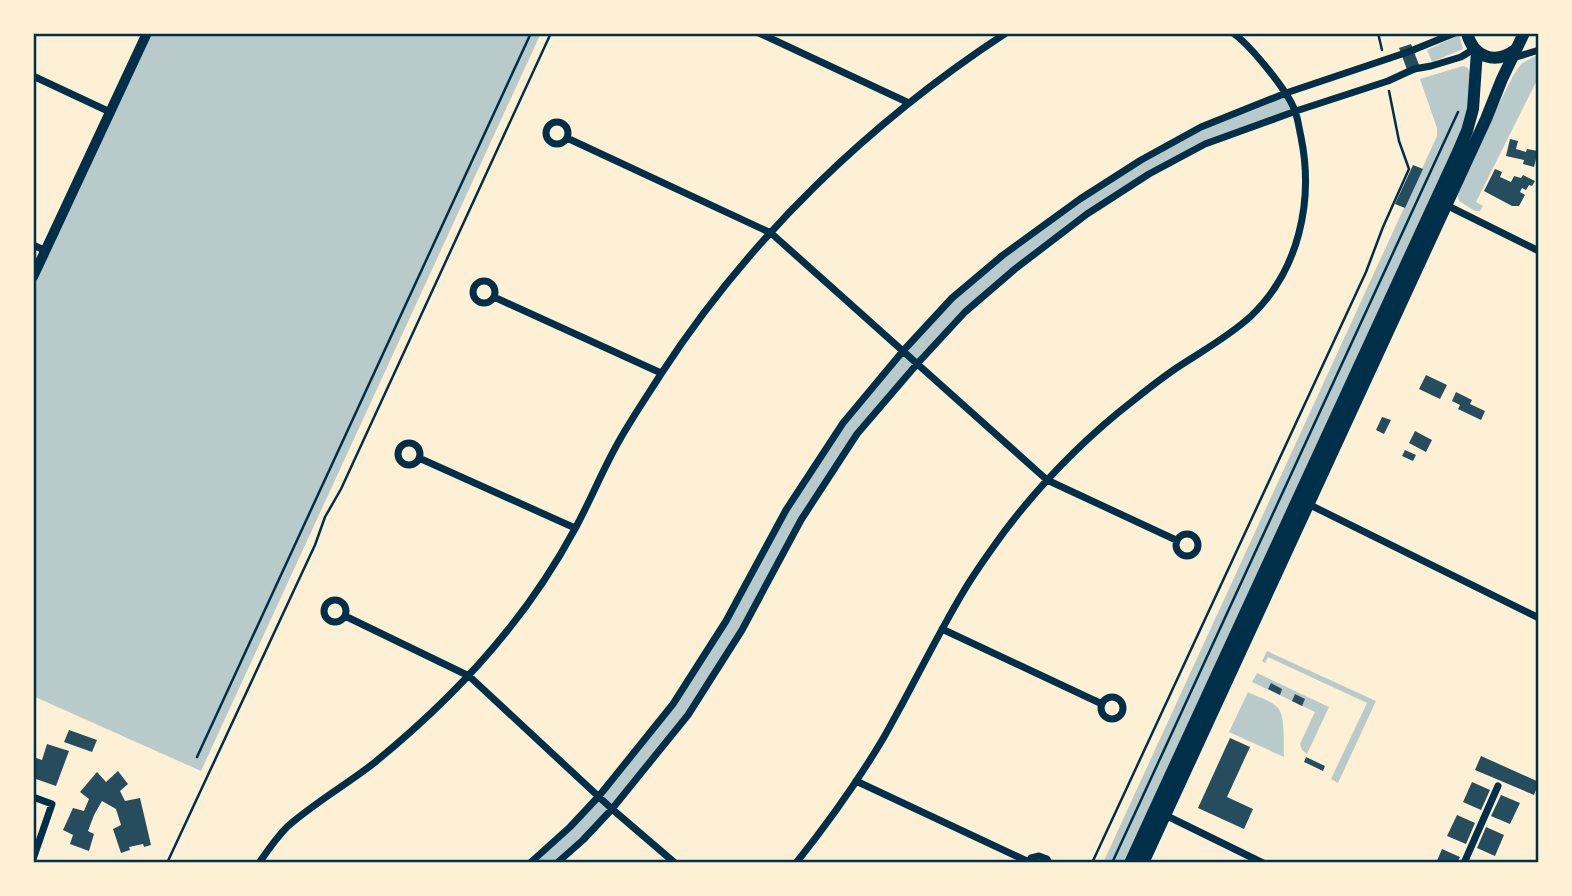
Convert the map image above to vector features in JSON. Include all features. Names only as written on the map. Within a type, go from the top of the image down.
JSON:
[{"type":"main road","points":[[33,278],[147,33]]},
{"type":"main road","points":[[1467,33],[1475,50],[1489,58],[1508,55],[1522,38]]},
{"type":"main road","points":[[1143,863],[1160,813],[1303,501],[1441,202],[1486,119],[1522,38]]},
{"type":"main road","points":[[1441,202],[1473,109],[1475,50]]},
{"type":"main road","points":[[1130,863],[1160,813]]},
{"type":"street","points":[[759,33],[909,103]]},
{"type":"street","points":[[994,41],[998,33]]},
{"type":"street","points":[[259,863],[286,829],[303,814],[372,764],[423,721],[469,676],[508,630],[546,578],[619,442],[661,373],[737,271],[771,233],[810,190],[877,130],[909,103],[1006,33]]},
{"type":"street","points":[[796,863],[824,828],[884,737],[966,587],[1005,531],[1047,480],[1087,439],[1133,400],[1251,316],[1274,288],[1292,257],[1306,202],[1303,148],[1296,111],[1269,70],[1233,33]]},
{"type":"street","points":[[530,863],[599,796],[680,694],[726,621],[786,510],[843,423],[903,351],[953,298],[1003,255],[1080,199],[1141,160],[1201,127],[1286,93],[1408,52],[1455,33]]},
{"type":"street","points":[[557,863],[612,809],[688,715],[742,629],[802,520],[857,434],[965,312],[1015,269],[1087,214],[1149,174],[1205,144],[1414,69],[1461,57],[1475,50]]},
{"type":"street","points":[[1495,58],[1510,60],[1539,50]]},
{"type":"street","points":[[33,76],[110,112]]},
{"type":"street","points":[[567,138],[771,233],[1047,480],[1176,540]]},
{"type":"street","points":[[1080,199],[1087,214]]},
{"type":"street","points":[[1441,202],[1539,251]]},
{"type":"street","points":[[33,246],[46,251]]},
{"type":"street","points":[[495,297],[661,373]]},
{"type":"street","points":[[419,458],[575,528]]},
{"type":"street","points":[[1303,501],[1539,618]]},
{"type":"street","points":[[345,616],[469,676],[612,809],[675,863]]},
{"type":"street","points":[[942,629],[1102,704]]},
{"type":"street","points":[[856,781],[1029,862],[1031,858],[1040,856],[1049,863]]},
{"type":"street","points":[[1464,863],[1499,786]]},
{"type":"street","points":[[33,797],[52,804],[35,846],[33,859]]},
{"type":"street","points":[[1160,813],[1263,863]]},
{"type":"path","points":[[197,757],[531,33]]},
{"type":"path","points":[[167,863],[551,33]]},
{"type":"path","points":[[1378,33],[1384,60]]},
{"type":"path","points":[[1092,863],[1360,285],[1382,227],[1409,169],[1399,141],[1388,80]]},
{"type":"path","points":[[1112,863],[1460,106]]},
{"type":"shaded area","points":[[147,33],[541,33],[201,771],[33,696],[33,277]]},
{"type":"shaded area","points":[[1459,35],[1463,49],[1432,62],[1427,50]]},
{"type":"shaded area","points":[[1539,54],[1539,76],[1476,202],[1483,206],[1480,211],[1475,211],[1459,201],[1459,190],[1513,76],[1521,64]]},
{"type":"shaded area","points":[[1463,66],[1468,68],[1471,76],[1467,119],[1125,863],[1103,863],[1437,136],[1437,128],[1420,79]]},
{"type":"shaded area","points":[[1286,93],[1296,111],[1205,144],[1087,214],[965,312],[857,434],[801,520],[742,630],[688,715],[612,809],[557,863],[530,863],[570,827],[673,704],[726,621],[786,510],[843,423],[952,298],[1080,199],[1201,127]]},
{"type":"shaded area","points":[[1267,651],[1376,701],[1338,783],[1331,779],[1367,703],[1268,657],[1265,663],[1262,661]]},
{"type":"shaded area","points":[[1257,673],[1329,707],[1307,754],[1300,744],[1315,712],[1252,682]]},
{"type":"shaded area","points":[[1248,692],[1272,703],[1281,712],[1284,757],[1229,732]]},
{"type":"building","points":[[1411,44],[1421,70],[1409,75],[1399,48]]},
{"type":"building","points":[[1510,139],[1518,141],[1516,149],[1538,151],[1534,167],[1523,164],[1524,160],[1506,156]]},
{"type":"building","points":[[1413,165],[1423,169],[1405,208],[1395,204]]},
{"type":"building","points":[[1495,169],[1502,172],[1500,177],[1511,182],[1514,176],[1521,178],[1523,175],[1535,181],[1526,190],[1522,188],[1520,192],[1525,195],[1519,206],[1512,206],[1484,191]]},
{"type":"building","points":[[1426,375],[1447,385],[1440,399],[1419,389]]},
{"type":"building","points":[[1456,392],[1472,400],[1470,404],[1485,411],[1481,420],[1458,409],[1460,405],[1452,401]]},
{"type":"building","points":[[1382,417],[1391,420],[1384,434],[1376,430]]},
{"type":"building","points":[[1415,431],[1432,440],[1426,452],[1409,443]]},
{"type":"building","points":[[1405,450],[1416,455],[1413,461],[1402,456]]},
{"type":"building","points":[[1271,683],[1282,689],[1280,695],[1268,689]]},
{"type":"building","points":[[1295,694],[1305,699],[1302,706],[1292,701]]},
{"type":"building","points":[[69,730],[97,740],[92,752],[64,742]]},
{"type":"building","points":[[1230,738],[1250,747],[1227,797],[1253,809],[1244,829],[1198,808]]},
{"type":"building","points":[[47,744],[69,751],[56,786],[33,778],[33,757],[42,760]]},
{"type":"building","points":[[1481,756],[1539,782],[1534,795],[1475,770]]},
{"type":"building","points":[[1306,757],[1325,766],[1323,771],[1304,762]]},
{"type":"building","points":[[118,771],[128,784],[120,791],[125,801],[140,798],[151,845],[129,847],[130,850],[121,853],[113,829],[121,825],[116,809],[102,801],[88,831],[94,834],[89,851],[70,844],[73,835],[63,830],[73,808],[84,811],[89,799],[80,792],[97,772],[106,782]]},
{"type":"building","points":[[1472,782],[1490,790],[1481,810],[1463,802]]},
{"type":"building","points":[[1501,795],[1520,803],[1510,824],[1491,816]]},
{"type":"building","points":[[1457,815],[1475,823],[1466,844],[1447,836]]},
{"type":"building","points":[[1486,827],[1504,835],[1495,856],[1477,848]]},
{"type":"building","points":[[1442,849],[1460,857],[1457,863],[1436,863]]}]
